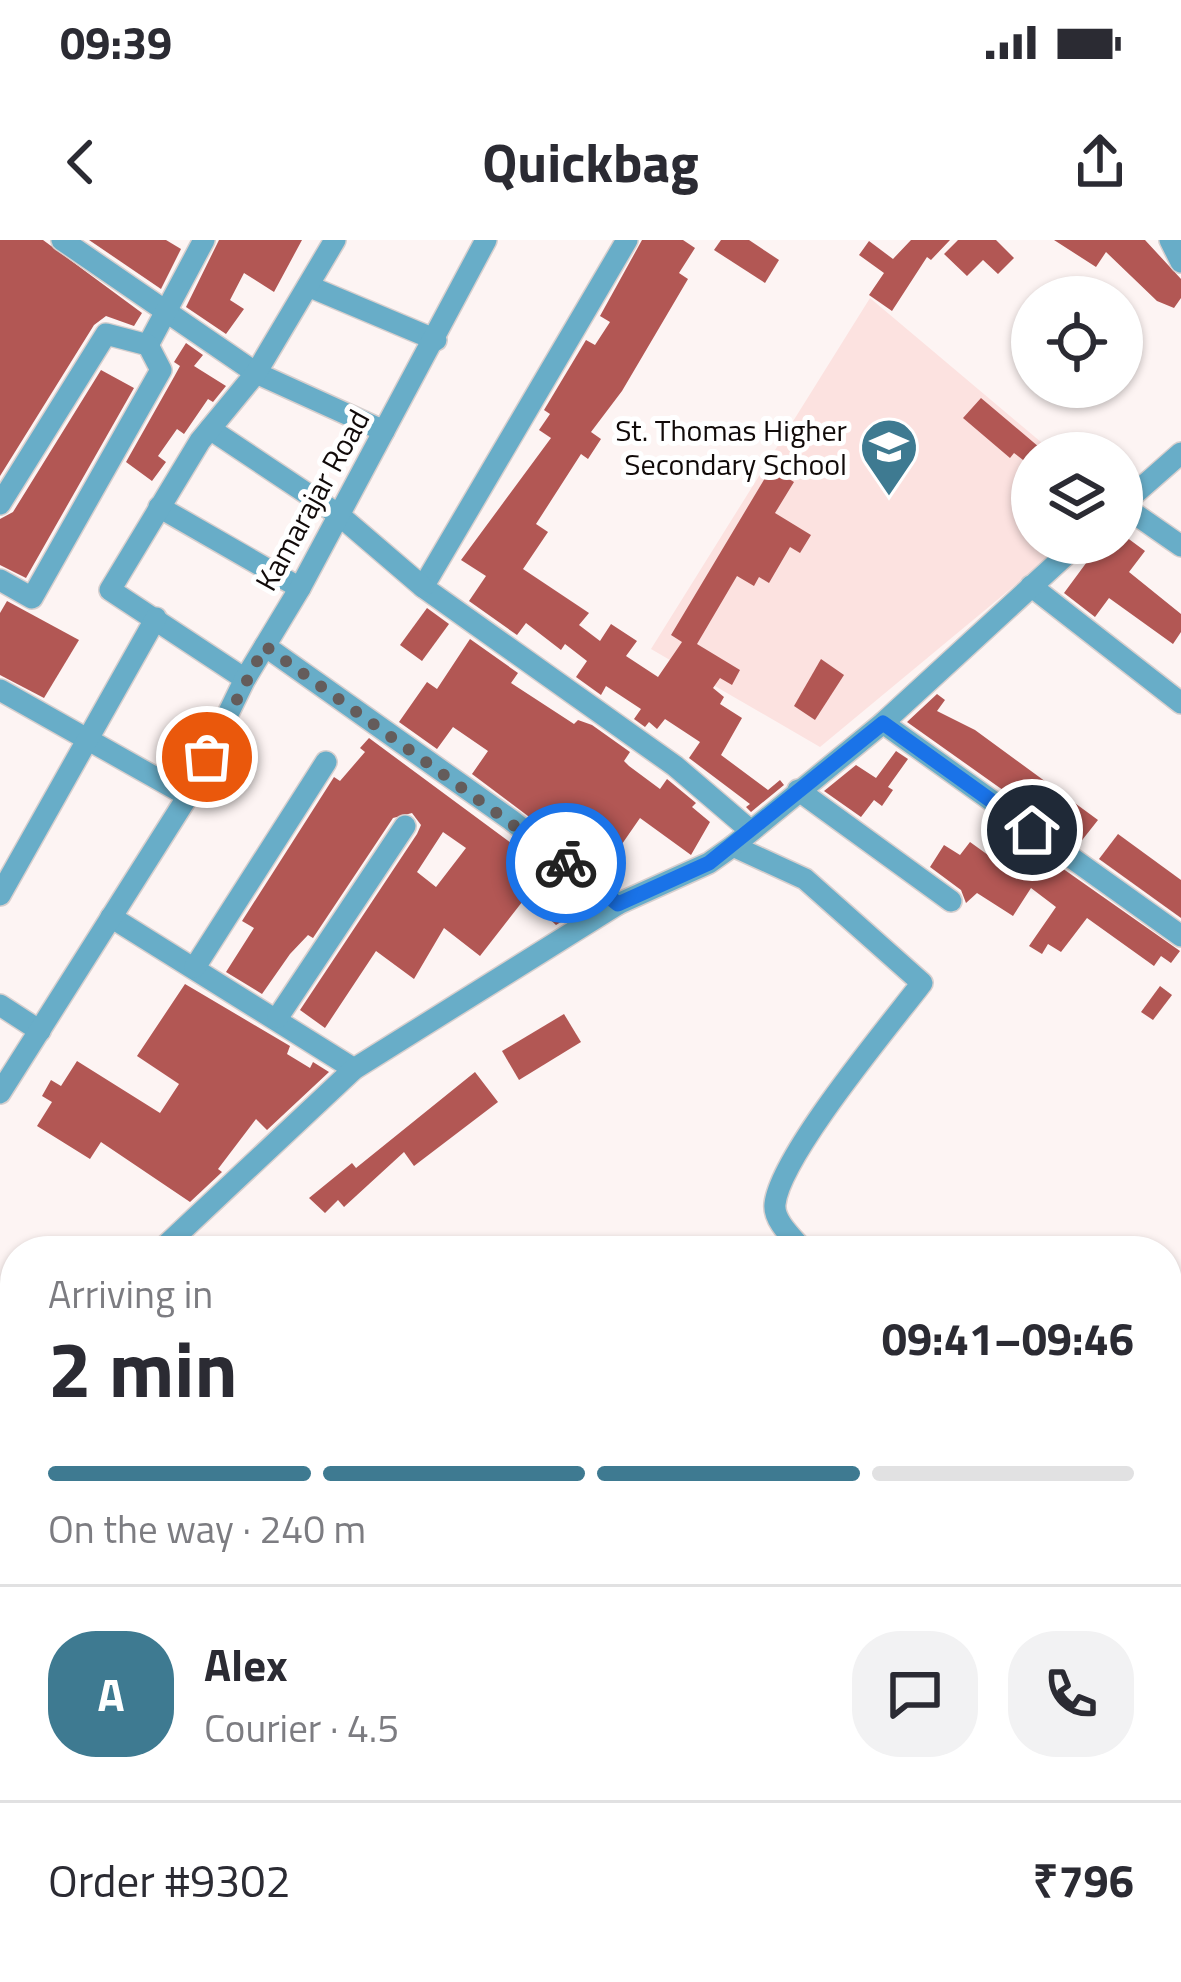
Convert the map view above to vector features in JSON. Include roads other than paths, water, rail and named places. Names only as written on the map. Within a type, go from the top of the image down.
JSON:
[{"type":"street","points":[[62,240],[92,255],[256,373],[385,431]]},
{"type":"street","points":[[148,345],[203,240]]},
{"type":"street","points":[[245,679],[110,590],[210,429],[256,373],[334,240]]},
{"type":"street","points":[[423,586],[627,240]]},
{"type":"street","points":[[1170,240],[1181,262]]},
{"type":"street","name":"Kamarajar Road","points":[[0,1093],[188,796],[245,679],[300,589],[436,340],[476,243]]},
{"type":"street","points":[[308,286],[436,340]]},
{"type":"street","points":[[0,504],[106,334],[148,345],[161,370],[32,598],[0,580]]},
{"type":"street","points":[[210,429],[339,515],[423,586],[675,766],[742,838],[806,879],[922,983],[814,1126],[779,1193],[774,1206],[778,1220],[791,1236]]},
{"type":"street","points":[[1176,466],[1122,506],[1181,546]]},
{"type":"street","points":[[159,507],[300,589]]},
{"type":"street","points":[[176,1236],[355,1069],[618,904],[709,863],[742,838],[883,723],[1055,564]]},
{"type":"street","points":[[1030,586],[1181,703]]},
{"type":"street","points":[[4,880],[156,618]]},
{"type":"street","points":[[265,646],[511,820],[618,904]]},
{"type":"street","points":[[0,690],[188,796]]},
{"type":"street","points":[[883,723],[1181,935]]},
{"type":"street","points":[[195,967],[326,762]]},
{"type":"street","points":[[798,790],[951,901]]},
{"type":"street","points":[[278,1017],[405,826]]},
{"type":"street","points":[[111,917],[355,1069]]},
{"type":"street","points":[[0,1005],[40,1030]]},
{"type":"place","name":"St. Thomas Higher Secondary School","points":[[889,498]]}]
